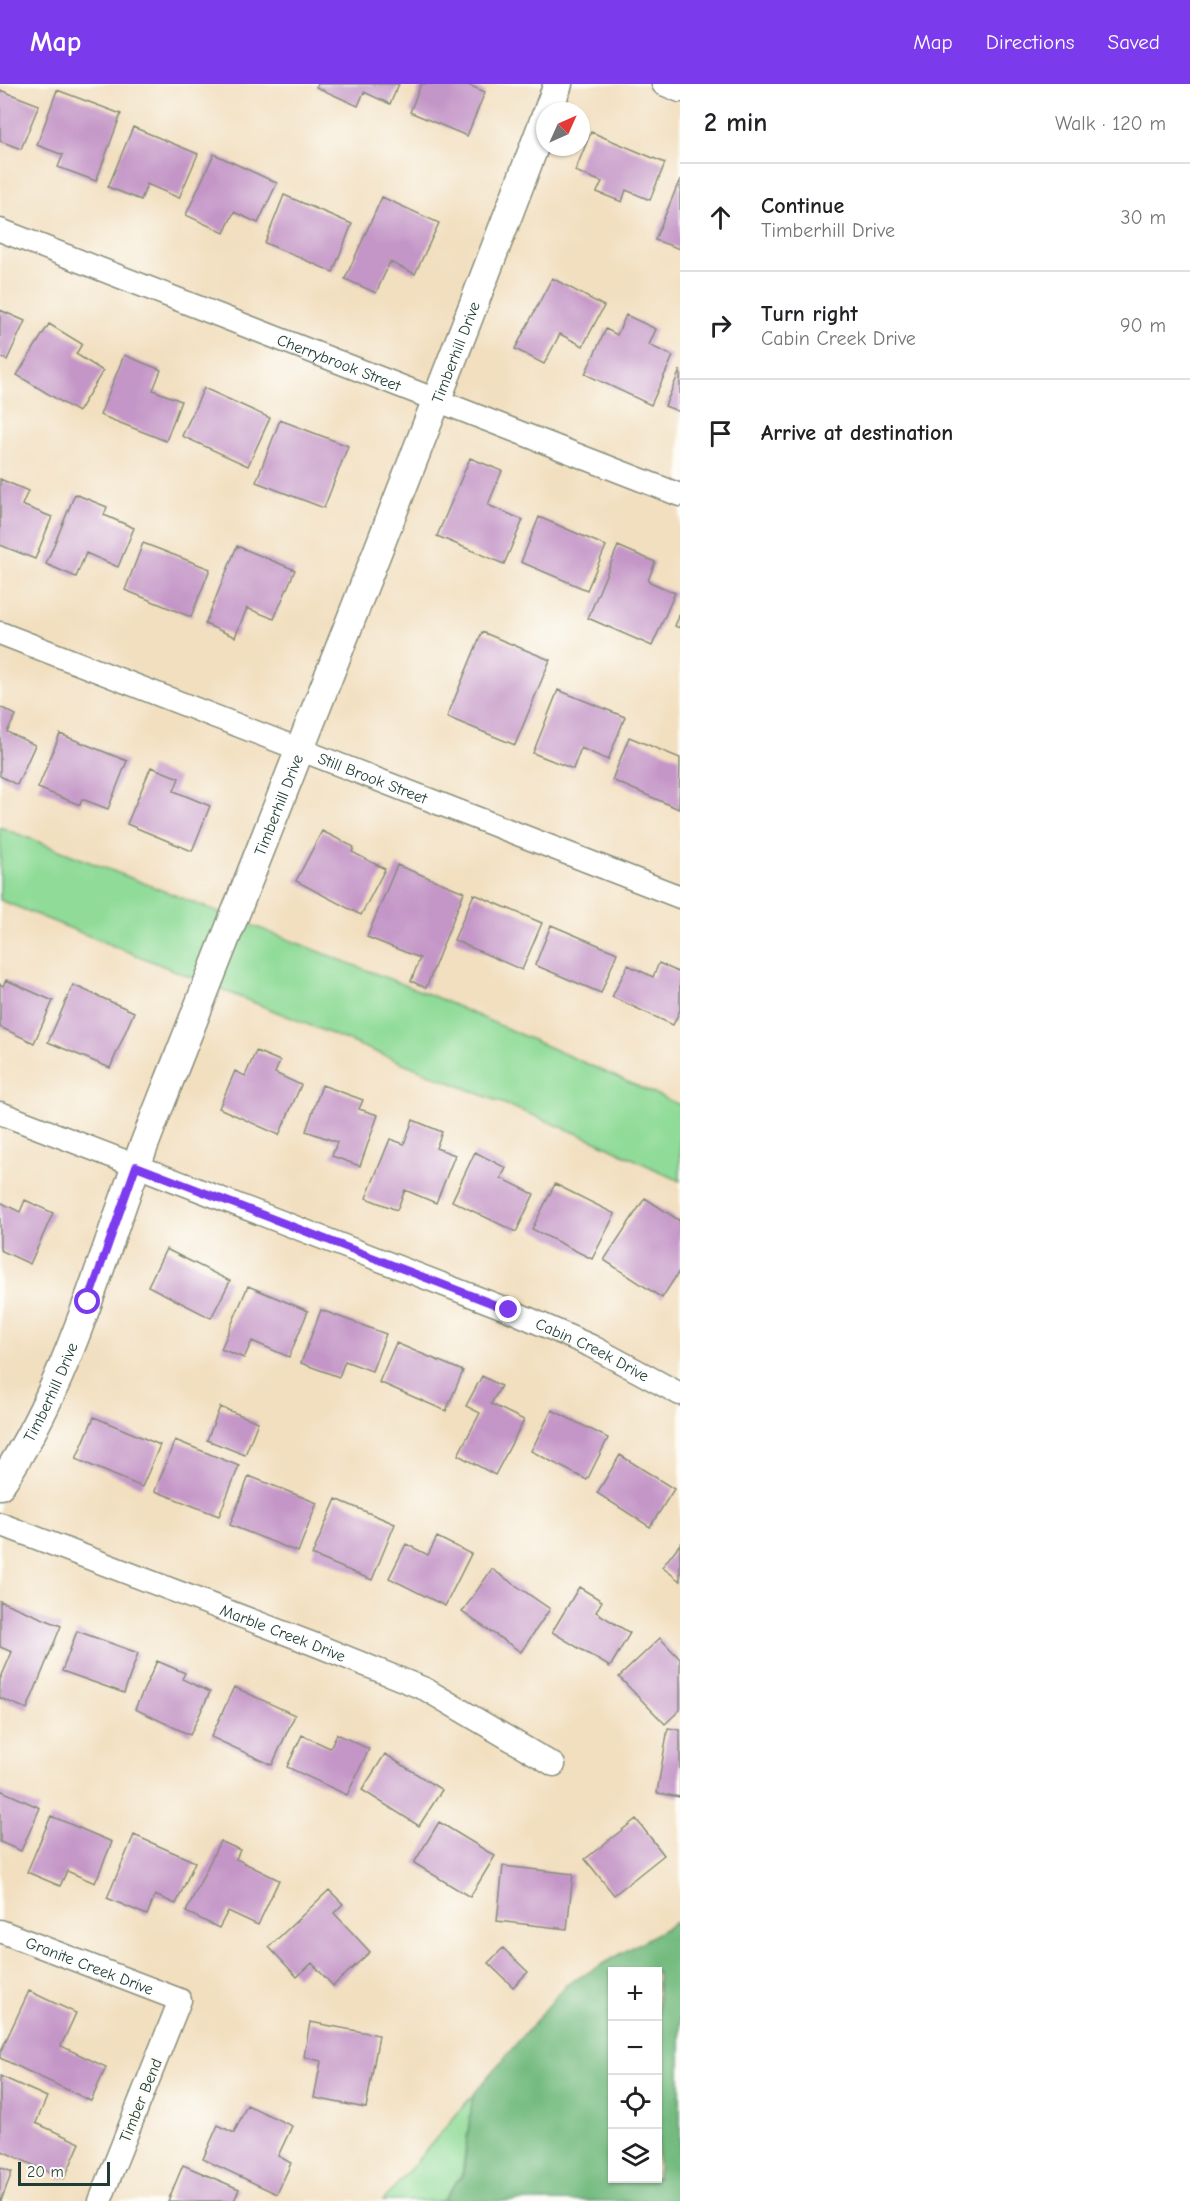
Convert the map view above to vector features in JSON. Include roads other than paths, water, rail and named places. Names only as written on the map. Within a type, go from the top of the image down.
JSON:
[{"type":"street","points":[[551,102],[558,84]]},
{"type":"street","points":[[663,84],[680,91]]},
{"type":"street","name":"Timberhill Drive","points":[[0,1485],[18,1459],[50,1395],[88,1302],[136,1166],[438,400],[536,142]]},
{"type":"street","name":"Cherrybrook Street","points":[[0,230],[680,495]]},
{"type":"street","name":"Still Brook Street","points":[[0,633],[680,897]]},
{"type":"street","name":"Cabin Creek Drive","points":[[0,1113],[509,1310],[591,1346],[680,1394]]},
{"type":"street","name":"Marble Creek Drive","points":[[0,1524],[425,1689],[554,1765]]},
{"type":"street","name":"Granite Creek Drive","points":[[0,1931],[180,2000]]},
{"type":"street","name":"Timber Bend","points":[[100,2201],[180,2000]]}]
